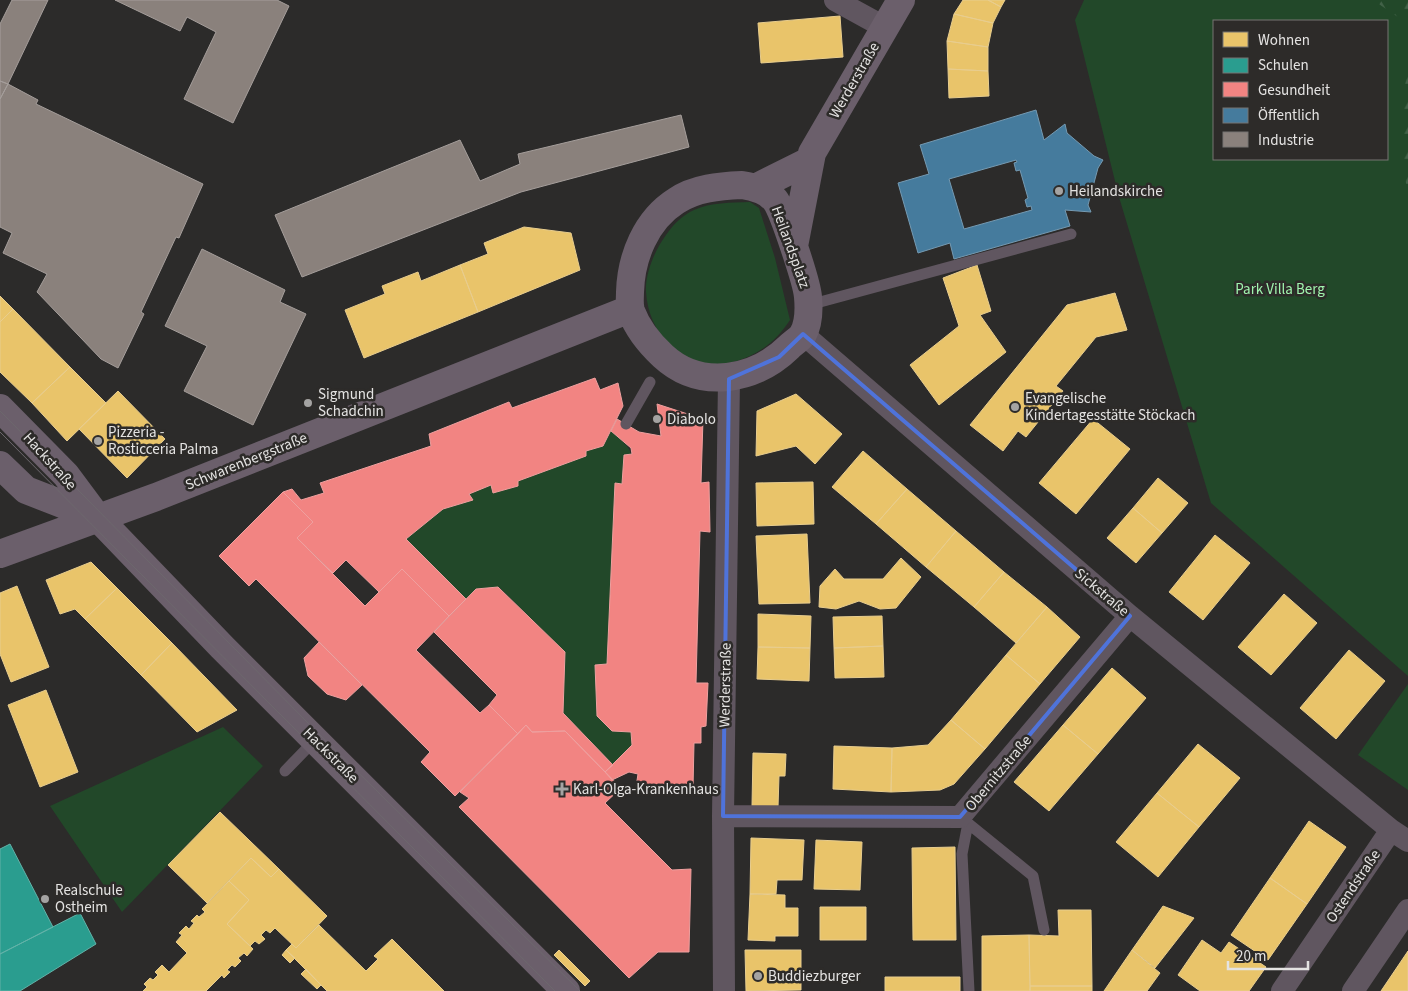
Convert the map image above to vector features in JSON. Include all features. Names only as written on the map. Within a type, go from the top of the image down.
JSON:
[{"type":"street","points":[[835,0],[884,27]]},
{"type":"street","name":"Werderstraße","points":[[809,161],[901,0]]},
{"type":"street","points":[[803,334],[779,356],[752,371],[729,379],[708,378],[694,374],[667,360],[646,339],[630,309],[630,286],[635,260],[642,239],[657,218],[676,200],[694,192],[720,186],[742,185],[757,187],[809,161]]},
{"type":"street","points":[[794,246],[804,200],[809,161]]},
{"type":"street","name":"Heilandsplatz","points":[[757,187],[776,201],[794,246],[808,294],[809,313],[803,334]]},
{"type":"street","name":"Schwarenbergstraße","points":[[0,554],[156,497],[630,309]]},
{"type":"street","name":"Sickstraße","points":[[803,334],[1130,616],[1400,836]]},
{"type":"street","name":"Werderstraße","points":[[724,991],[723,816],[729,379]]},
{"type":"street","name":"Hackstraße","points":[[0,408],[66,475],[98,518],[222,647],[566,991]]},
{"type":"street","name":"Hackstraße","points":[[0,465],[26,490],[98,518]]},
{"type":"street","name":"Obernitzstraße","points":[[723,816],[964,820],[1130,616]]},
{"type":"street","name":"Ostendstraße","points":[[1282,991],[1400,836]]},
{"type":"street","points":[[1353,991],[1408,910]]},
{"type":"lane","points":[[809,305],[1072,234]]},
{"type":"lane","points":[[626,424],[650,382]]},
{"type":"lane","points":[[285,771],[316,740]]},
{"type":"lane","points":[[964,820],[1033,876],[1044,930]]},
{"type":"lane","points":[[964,820],[962,854],[969,991]]},
{"type":"highlighted area","points":[[803,334],[1130,616],[960,817],[723,816],[729,379],[779,357]]},
{"type":"green space","name":"Park Villa Berg","points":[[1084,0],[1408,0],[1408,676],[1211,503],[1119,197],[1075,20]]},
{"type":"green space","points":[[1373,0],[1408,0],[1408,24]]},
{"type":"green space","points":[[1408,66],[1408,196],[1400,145],[1402,105]]},
{"type":"green space","points":[[750,202],[759,208],[775,258],[790,320],[770,343],[745,358],[727,363],[709,364],[693,360],[678,352],[666,341],[656,327],[649,310],[646,292],[647,277],[652,262],[669,231],[689,212],[714,204]]},
{"type":"green space","points":[[611,431],[626,444],[631,454],[622,484],[615,484],[607,664],[595,665],[597,716],[612,730],[631,732],[632,745],[613,765],[563,713],[565,652],[499,587],[476,589],[466,599],[406,539],[443,509],[473,500],[469,494],[491,485],[493,493],[518,486],[518,481],[586,456],[586,451],[603,446]]},
{"type":"green space","points":[[1408,684],[1408,790],[1358,755]]},
{"type":"green space","points":[[223,727],[263,766],[122,912],[50,806]]},
{"type":"building: Wohnen","points":[[963,0],[988,0],[1001,7],[993,23],[954,14]]},
{"type":"building: Wohnen","points":[[988,0],[1005,0],[1001,7]]},
{"type":"building: Wohnen","points":[[954,14],[993,23],[988,47],[947,41]]},
{"type":"building: Wohnen","points":[[840,16],[843,57],[761,63],[758,23]]},
{"type":"building: Wohnen","points":[[947,41],[988,47],[988,71],[948,69]]},
{"type":"building: Wohnen","points":[[948,69],[988,71],[989,96],[949,98]]},
{"type":"building: Wohnen","points":[[524,227],[571,233],[580,270],[478,312],[460,265],[488,254],[484,243]]},
{"type":"building: Wohnen","points":[[460,265],[478,312],[364,358],[345,310],[385,294],[382,286],[418,272],[421,281]]},
{"type":"building: Wohnen","points":[[977,265],[991,311],[980,315],[1006,352],[939,405],[910,365],[959,326],[943,278]]},
{"type":"building: Wohnen","points":[[1115,293],[1127,330],[1096,337],[1056,386],[1063,391],[1026,437],[1018,431],[1003,451],[970,425],[1067,305]]},
{"type":"building: Wohnen","points":[[0,296],[13,309],[0,322]]},
{"type":"building: Wohnen","points":[[13,309],[70,367],[32,403],[0,372],[0,322]]},
{"type":"building: Wohnen","points":[[70,367],[106,403],[67,441],[32,403]]},
{"type":"building: Wohnen","points":[[118,391],[165,439],[127,478],[79,429]]},
{"type":"building: Wohnen","points":[[796,394],[842,434],[815,464],[796,446],[756,456],[757,411]]},
{"type":"building: Wohnen","points":[[1093,419],[1130,449],[1076,514],[1039,483]]},
{"type":"building: Wohnen","points":[[863,451],[907,489],[876,524],[832,487]]},
{"type":"building: Wohnen","points":[[1158,478],[1188,503],[1162,533],[1133,508]]},
{"type":"building: Wohnen","points":[[813,482],[814,524],[757,526],[756,483]]},
{"type":"building: Wohnen","points":[[907,489],[956,531],[926,567],[876,524]]},
{"type":"building: Wohnen","points":[[1133,508],[1162,533],[1136,563],[1107,538]]},
{"type":"building: Wohnen","points":[[956,531],[1004,572],[974,607],[926,567]]},
{"type":"building: Wohnen","points":[[807,534],[810,603],[759,604],[756,536]]},
{"type":"building: Wohnen","points":[[1215,535],[1250,563],[1203,620],[1169,592]]},
{"type":"building: Wohnen","points":[[901,558],[921,577],[896,608],[880,609],[859,601],[836,609],[819,607],[820,586],[835,569],[844,579],[883,579]]},
{"type":"building: Wohnen","points":[[91,562],[117,588],[85,619],[75,609],[60,614],[46,580]]},
{"type":"building: Wohnen","points":[[1004,572],[1047,607],[1016,643],[974,607]]},
{"type":"building: Wohnen","points":[[17,586],[49,667],[11,682],[0,654],[0,593]]},
{"type":"building: Wohnen","points":[[117,588],[172,643],[141,675],[85,619]]},
{"type":"building: Wohnen","points":[[1284,594],[1317,623],[1271,675],[1238,647]]},
{"type":"building: Wohnen","points":[[1047,607],[1080,637],[1040,684],[1006,655]]},
{"type":"building: Wohnen","points":[[758,614],[811,616],[810,648],[758,647]]},
{"type":"building: Wohnen","points":[[882,616],[883,646],[834,648],[833,617]]},
{"type":"building: Wohnen","points":[[172,643],[237,710],[197,732],[141,675]]},
{"type":"building: Wohnen","points":[[883,646],[884,677],[835,678],[834,648]]},
{"type":"building: Wohnen","points":[[758,647],[810,648],[809,681],[757,679]]},
{"type":"building: Wohnen","points":[[1349,650],[1385,681],[1336,739],[1300,708]]},
{"type":"building: Wohnen","points":[[1006,655],[1040,684],[985,749],[951,720]]},
{"type":"building: Wohnen","points":[[1112,668],[1146,698],[1098,754],[1063,725]]},
{"type":"building: Wohnen","points":[[46,690],[78,772],[40,787],[8,705]]},
{"type":"building: Wohnen","points":[[951,720],[985,749],[954,784],[940,790],[891,792],[892,748],[928,745]]},
{"type":"building: Wohnen","points":[[1063,725],[1098,754],[1049,811],[1014,782]]},
{"type":"building: Wohnen","points":[[1198,744],[1240,778],[1199,827],[1157,793]]},
{"type":"building: Wohnen","points":[[834,746],[892,748],[891,792],[833,789]]},
{"type":"building: Wohnen","points":[[753,753],[786,754],[785,776],[779,776],[778,807],[752,806]]},
{"type":"building: Wohnen","points":[[1157,793],[1199,827],[1158,877],[1116,842]]},
{"type":"building: Wohnen","points":[[220,812],[279,869],[271,877],[251,858],[207,903],[168,865]]},
{"type":"building: Wohnen","points":[[1309,821],[1346,847],[1307,904],[1270,878]]},
{"type":"building: Wohnen","points":[[751,838],[804,840],[802,880],[777,880],[776,894],[750,894]]},
{"type":"building: Wohnen","points":[[816,840],[862,842],[860,890],[814,889]]},
{"type":"building: Wohnen","points":[[955,847],[956,940],[913,940],[912,848]]},
{"type":"building: Wohnen","points":[[251,858],[271,877],[279,869],[327,916],[296,948],[275,928],[270,933],[266,930],[261,935],[265,939],[259,944],[255,941],[250,946],[227,924],[249,900],[229,881]]},
{"type":"building: Wohnen","points":[[1270,878],[1307,904],[1268,960],[1231,935]]},
{"type":"building: Wohnen","points":[[229,881],[249,900],[227,924],[253,949],[247,956],[244,953],[238,958],[241,961],[235,967],[232,965],[227,970],[230,972],[224,978],[222,975],[206,991],[143,991],[147,987],[144,984],[150,978],[153,980],[158,975],[155,972],[162,965],[169,972],[187,953],[176,942],[182,935],[179,933],[186,926],[189,929],[194,923],[191,921],[197,915],[199,917],[205,912],[202,909]]},
{"type":"building: Wohnen","points":[[750,894],[785,895],[785,908],[798,908],[798,936],[775,936],[775,941],[748,940]]},
{"type":"building: Wohnen","points":[[1163,906],[1194,918],[1155,968],[1132,950]]},
{"type":"building: Wohnen","points":[[820,907],[866,907],[866,940],[820,940]]},
{"type":"building: Wohnen","points":[[1058,910],[1091,910],[1092,986],[1030,986],[1029,935],[1059,936]]},
{"type":"building: Wohnen","points":[[319,925],[366,971],[378,959],[374,956],[392,939],[444,991],[327,991],[286,950],[292,944],[296,948]]},
{"type":"building: Wohnen","points":[[1029,935],[1030,991],[982,991],[982,936]]},
{"type":"building: Wohnen","points":[[1202,940],[1221,953],[1229,942],[1266,967],[1249,991],[1200,991],[1178,975]]},
{"type":"building: Wohnen","points":[[286,950],[295,958],[290,963],[282,955]]},
{"type":"building: Wohnen","points":[[559,950],[590,981],[585,986],[554,955]]},
{"type":"building: Wohnen","points":[[745,950],[801,950],[801,990],[746,991]]},
{"type":"building: Wohnen","points":[[1132,950],[1160,973],[1147,991],[1104,991]]},
{"type":"building: Wohnen","points":[[1408,951],[1408,991],[1381,991]]},
{"type":"building: Wohnen","points":[[306,969],[321,985],[317,989],[301,974]]},
{"type":"building: Wohnen","points":[[885,977],[960,977],[960,991],[885,991]]},
{"type":"building: Wohnen","points":[[1030,986],[1092,986],[1092,991],[1030,991]]},
{"type":"building: Schulen","points":[[10,844],[53,927],[0,954],[0,849]]},
{"type":"building: Schulen","points":[[80,913],[96,944],[20,991],[0,991],[0,954]]},
{"type":"building: Gesundheit","points":[[595,378],[600,390],[618,383],[623,406],[603,446],[586,451],[586,456],[518,481],[518,486],[493,493],[491,485],[469,494],[473,500],[443,509],[406,539],[466,599],[449,616],[402,569],[379,592],[346,560],[333,573],[297,538],[313,522],[283,492],[292,489],[301,500],[324,493],[320,483],[431,446],[429,434],[509,402],[512,408]]},
{"type":"building: Gesundheit","points":[[657,404],[703,419],[701,483],[709,482],[710,532],[700,531],[696,683],[708,683],[706,726],[701,727],[701,743],[694,743],[693,788],[636,787],[638,774],[629,772],[612,780],[605,772],[632,745],[631,732],[612,731],[597,716],[595,665],[607,664],[615,483],[622,484],[624,455],[632,454],[631,448],[611,431],[617,419],[639,432],[661,436]]},
{"type":"building: Gesundheit","points":[[283,492],[313,522],[297,538],[365,606],[402,569],[449,616],[416,650],[480,713],[489,705],[518,734],[455,796],[421,762],[430,752],[256,579],[249,586],[219,556]]},
{"type":"building: Gesundheit","points":[[498,587],[565,652],[563,713],[613,765],[605,772],[565,731],[532,732],[526,725],[518,734],[489,705],[497,695],[434,632],[476,589]]},
{"type":"building: Gesundheit","points":[[319,642],[362,685],[346,700],[327,694],[308,676],[304,658]]},
{"type":"building: Gesundheit","points":[[526,725],[532,732],[565,731],[621,788],[605,803],[672,870],[691,869],[689,952],[658,952],[629,978],[459,807],[469,798],[460,792]]},
{"type":"building: Öffentlich","name":"Heilandskirche","points":[[1036,110],[1044,140],[1065,124],[1067,133],[1094,156],[1103,160],[1098,168],[1088,205],[1091,212],[1065,210],[1070,226],[954,259],[950,243],[918,253],[898,183],[929,174],[920,145]],"holes":[[[1016,160],[1017,162],[1014,163],[1016,171],[1020,170],[1028,198],[1025,200],[1027,207],[1031,206],[1032,210],[964,229],[949,179]]]},
{"type":"building: Industrie","points":[[12,0],[48,0],[8,84],[0,81],[0,24]]},
{"type":"building: Industrie","points":[[115,0],[277,0],[289,6],[233,123],[184,99],[216,32],[187,17],[180,31]]},
{"type":"building: Industrie","points":[[0,81],[8,84],[0,99]]},
{"type":"building: Industrie","points":[[8,84],[38,100],[36,104],[203,184],[179,238],[176,237],[141,312],[144,314],[118,368],[101,359],[37,292],[47,274],[3,253],[12,233],[0,227],[0,99]]},
{"type":"building: Industrie","points":[[681,115],[689,147],[521,192],[302,277],[275,215],[460,140],[480,181],[520,164],[518,154]]},
{"type":"building: Industrie","points":[[202,249],[285,290],[280,302],[306,314],[253,425],[184,391],[207,346],[165,326]]},
{"type":"tram line","points":[[0,411],[312,727],[580,991]]},
{"type":"tram line","points":[[0,432],[555,991]]},
{"type":"place","name":"Heilandskirche","points":[[1059,191]]},
{"type":"place","name":"Sigmund Schadchin","points":[[308,403]]},
{"type":"place","name":"Evangelische Kindertagesstätte Stöckach","points":[[1015,407]]},
{"type":"place","name":"Diabolo","points":[[657,419]]},
{"type":"place","name":"Pizzeria - Rosticceria Palma","points":[[98,441]]},
{"type":"place","name":"Karl-Olga-Krankenhaus","points":[[562,789]]},
{"type":"place","name":"Realschule Ostheim","points":[[45,899]]},
{"type":"place","name":"Buddiezburger","points":[[758,976]]}]
